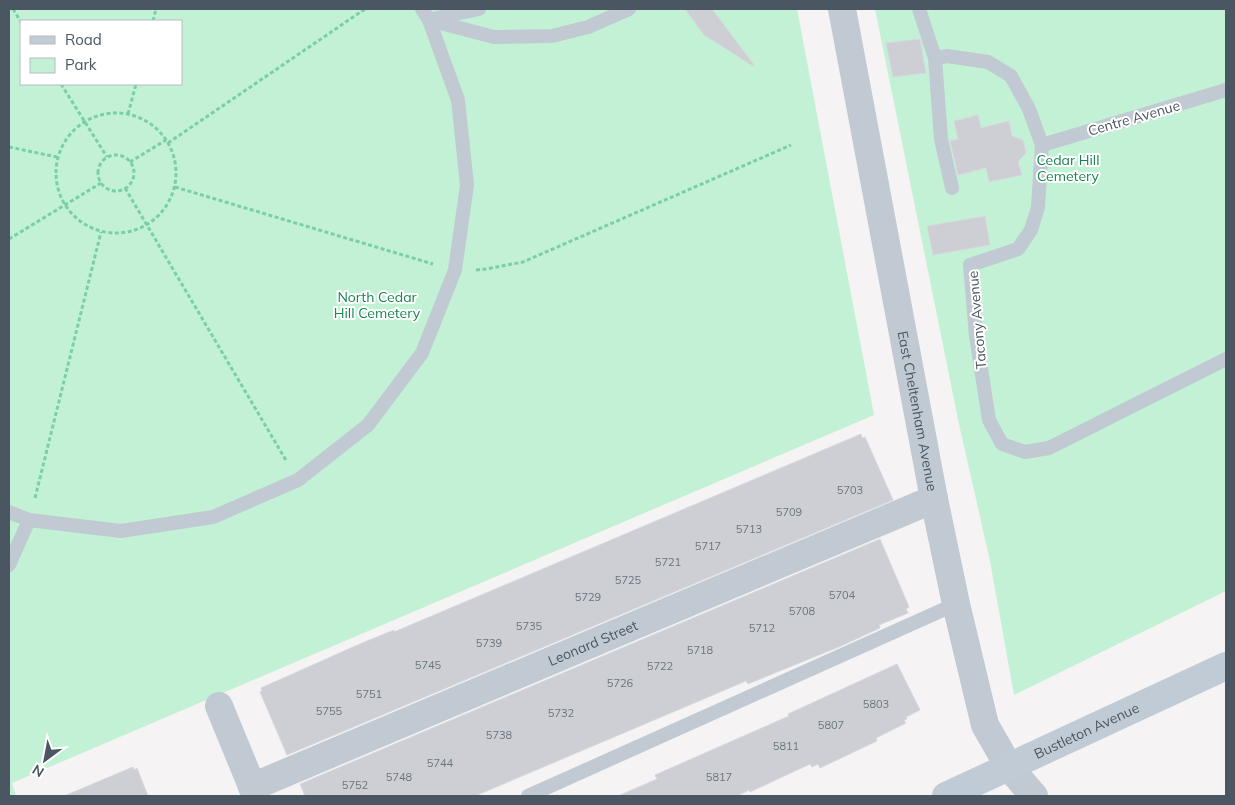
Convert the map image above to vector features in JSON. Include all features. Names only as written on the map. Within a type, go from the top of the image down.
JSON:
[{"type":"main road","name":"Bustleton Avenue","points":[[946,796],[1226,666]]},
{"type":"street","name":"East Cheltenham Avenue","points":[[842,9],[934,499],[956,604],[985,725],[1009,767],[1034,796]]},
{"type":"street","name":"Leonard Street","points":[[254,792],[934,499]]},
{"type":"street","points":[[219,706],[254,792]]},
{"type":"lane","points":[[425,14],[479,9]]},
{"type":"lane","points":[[425,14],[494,37],[552,36],[588,27],[629,9]]},
{"type":"lane","points":[[918,9],[935,58],[941,139],[952,188]]},
{"type":"lane","points":[[9,512],[29,520],[121,531],[213,517],[298,480],[368,424],[422,352],[455,270],[467,185],[458,100],[425,14]]},
{"type":"lane","name":"Tacony Avenue","points":[[935,58],[947,56],[988,62],[1011,76],[1029,110],[1042,145],[1038,207],[1032,230],[1018,249],[970,265],[976,336],[989,420],[1002,444],[1025,452],[1049,448],[1226,359]]},
{"type":"lane","name":"Centre Avenue","points":[[1042,145],[1226,90]]},
{"type":"lane","points":[[9,565],[29,520]]},
{"type":"lane","points":[[528,796],[956,604]]},
{"type":"path","points":[[13,9],[20,20]]},
{"type":"path","points":[[130,162],[167,142],[365,9]]},
{"type":"path","points":[[61,85],[107,157]]},
{"type":"path","points":[[128,114],[136,85]]},
{"type":"path","points":[[114,113],[128,114],[143,120],[156,129],[167,142],[174,157],[175,187],[170,201],[161,214],[148,224],[135,231],[118,234],[101,232],[86,226],[74,217],[64,205],[57,189],[55,174],[57,157],[63,143],[72,131],[84,122],[98,116],[114,113]]},
{"type":"path","points":[[9,146],[57,157]]},
{"type":"path","points":[[114,154],[120,155],[130,162],[134,173],[133,179],[125,188],[113,191],[102,186],[98,169],[107,157],[114,154]]},
{"type":"path","points":[[9,239],[101,183]]},
{"type":"path","points":[[125,188],[298,480]]},
{"type":"path","points":[[29,520],[101,232]]},
{"type":"green space","name":"North Cedar Hill Cemetery","points":[[9,9],[797,9],[874,415],[12,783],[16,796],[9,796]]},
{"type":"green space","name":"Cedar Hill Cemetery","points":[[875,9],[1226,9],[1226,591],[1014,695],[990,561],[959,424]]},
{"type":"building","points":[[685,9],[712,9],[754,65],[704,35]]},
{"type":"building","points":[[920,39],[926,73],[893,77],[886,43]]},
{"type":"building","points":[[978,115],[981,128],[1009,121],[1012,136],[1023,140],[1026,153],[1018,162],[1022,175],[989,182],[986,168],[958,175],[950,141],[958,139],[954,121]]},
{"type":"building","points":[[985,216],[990,245],[933,255],[927,226]]},
{"type":"building","points":[[861,434],[862,438],[865,437],[893,500],[287,755],[260,692],[262,691],[261,688],[362,643],[394,630],[394,632]]},
{"type":"building","points":[[880,539],[909,607],[906,609],[908,613],[879,625],[880,628],[841,646],[748,684],[746,681],[475,796],[305,796],[300,784]]},
{"type":"building","points":[[897,664],[920,710],[906,717],[907,719],[904,720],[906,723],[876,738],[877,741],[820,768],[818,764],[812,767],[810,764],[750,792],[749,790],[737,796],[618,796],[657,779],[655,775],[789,716],[788,714]]},
{"type":"building","points":[[133,767],[134,770],[137,768],[148,796],[64,796]]}]
